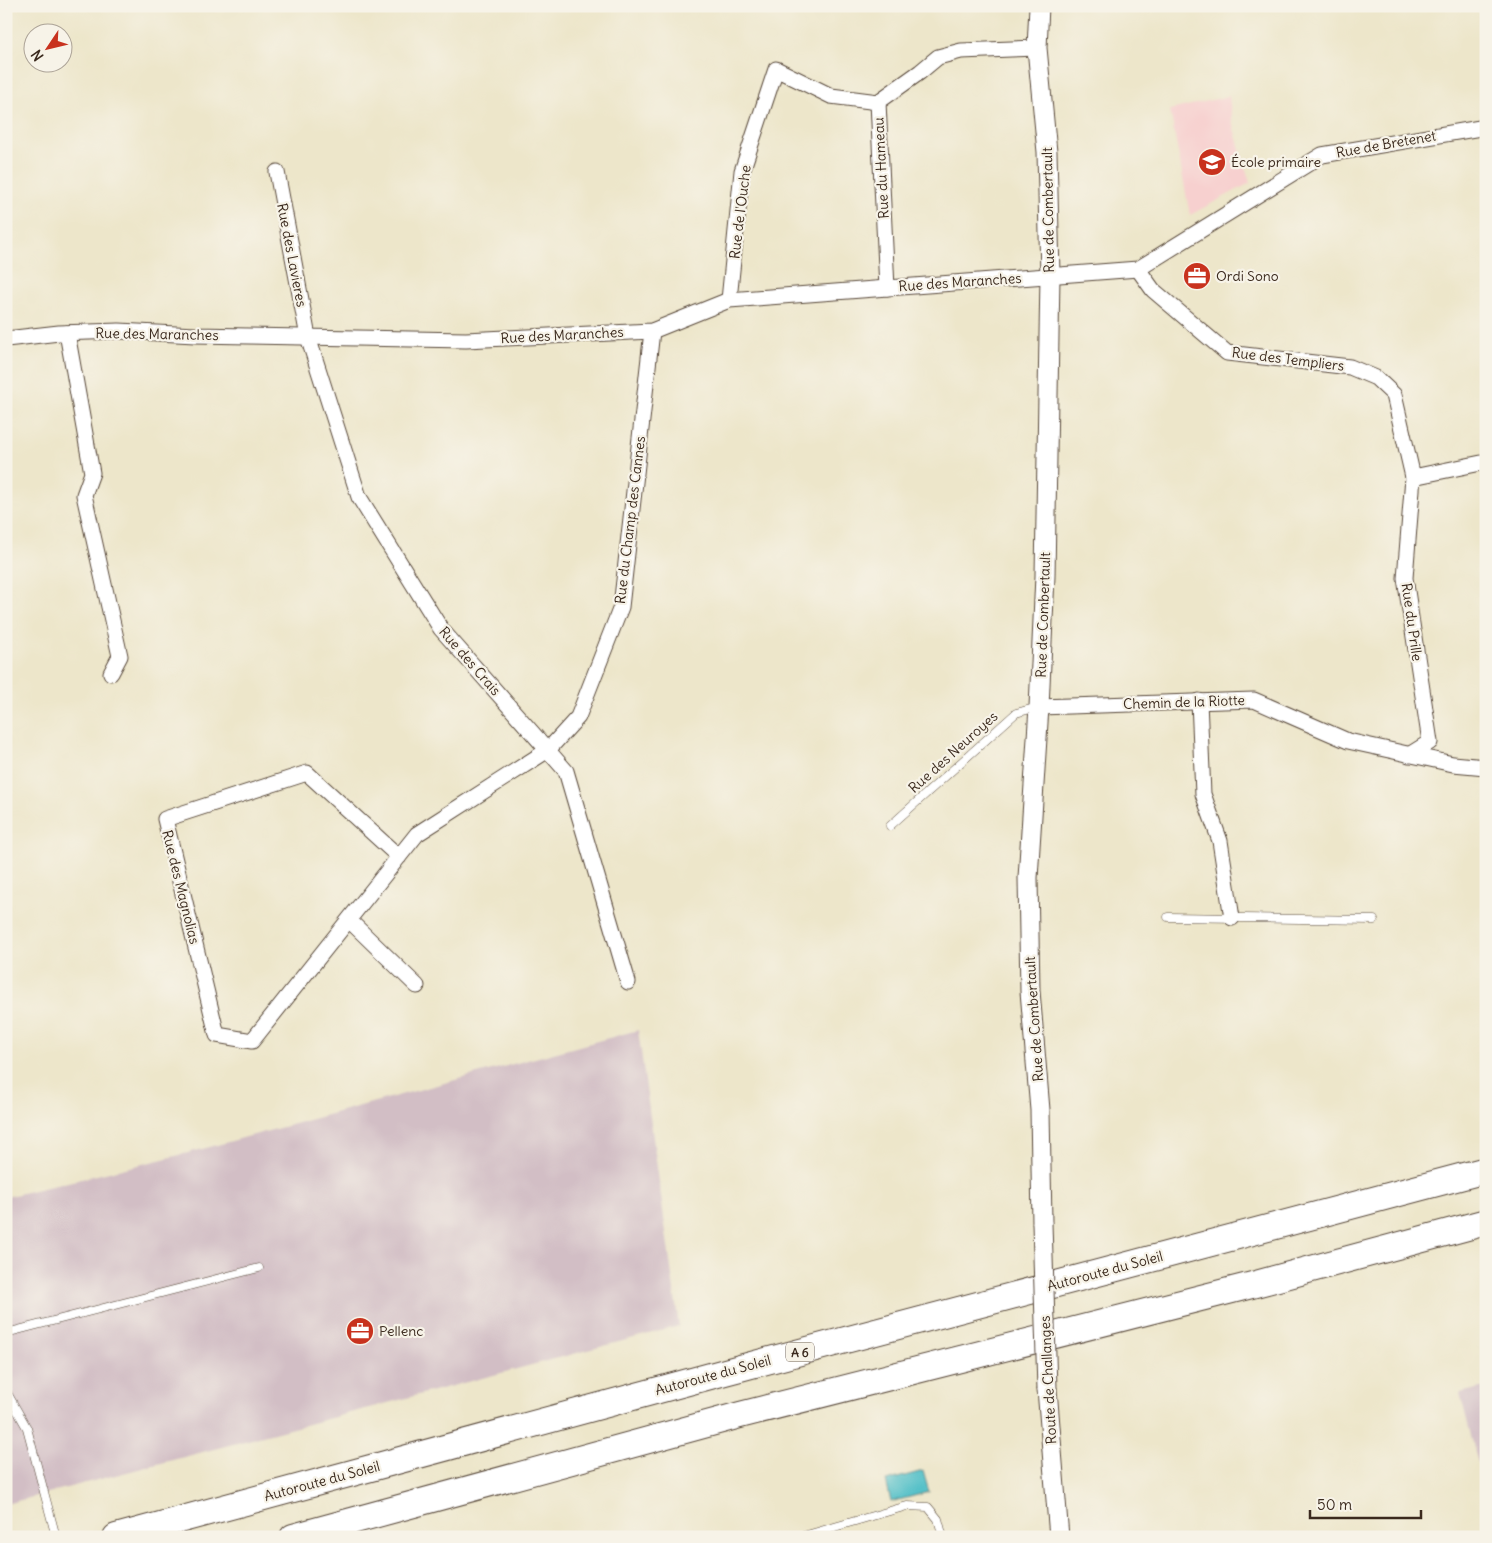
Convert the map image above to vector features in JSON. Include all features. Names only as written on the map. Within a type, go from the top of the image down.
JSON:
[{"type":"highway","name":"Autoroute du Soleil","points":[[116,1537],[734,1369],[1486,1170]]},
{"type":"highway","points":[[293,1537],[740,1415],[1252,1285],[1486,1222]]},
{"type":"street","name":"Rue de Combertault","points":[[1039,6],[1037,48],[1047,152],[1050,275],[1045,576],[1028,878],[1030,991],[1040,1110],[1042,1223]]},
{"type":"street","name":"Rue du Hameau","points":[[887,288],[878,102],[920,72],[938,56],[960,51],[1037,48]]},
{"type":"street","name":"Rue de l'Ouche","points":[[729,300],[742,171],[776,69],[832,96],[878,102]]},
{"type":"street","name":"Rue de Bretenet","points":[[1138,269],[1322,155],[1486,127]]},
{"type":"street","name":"Rue des Lavieres","points":[[277,172],[308,338]]},
{"type":"street","name":"Rue des Maranches","points":[[6,339],[67,333],[119,331],[308,338],[466,340],[652,331],[729,300],[1138,269]]},
{"type":"street","name":"Rue des Templiers","points":[[1138,269],[1153,290],[1227,353],[1350,367],[1376,378],[1394,395],[1413,476]]},
{"type":"street","name":"Rue du Champ des Cannes","points":[[548,750],[578,717],[621,607],[652,331]]},
{"type":"street","points":[[67,333],[92,472],[84,495],[120,656],[111,673]]},
{"type":"street","name":"Rue des Crais","points":[[308,338],[359,497],[441,628],[566,771],[628,982]]},
{"type":"street","points":[[1413,476],[1486,462]]},
{"type":"street","name":"Rue du Prille","points":[[1409,755],[1430,742],[1405,578],[1413,476]]},
{"type":"street","name":"Chemin de la Riotte","points":[[1039,707],[1254,700],[1348,741],[1453,764],[1486,767]]},
{"type":"street","points":[[1199,701],[1203,794],[1220,841],[1232,918]]},
{"type":"street","name":"Rue des Magnolias","points":[[399,857],[307,773],[165,819],[217,1035],[252,1041],[349,920],[399,857],[417,834],[548,750]]},
{"type":"street","points":[[349,920],[417,986]]},
{"type":"street","name":"Route de Challanges","points":[[1042,1223],[1046,1388],[1059,1537]]},
{"type":"lane","name":"Rue des Neuroyes","points":[[890,826],[1016,713],[1039,707]]},
{"type":"lane","points":[[1168,917],[1374,920]]},
{"type":"lane","points":[[6,1333],[259,1268]]},
{"type":"lane","points":[[6,1391],[27,1428],[56,1537]]},
{"type":"lane","points":[[800,1537],[907,1506],[928,1507],[938,1519],[944,1537]]},
{"type":"shaded area","name":"École primaire","points":[[1229,96],[1232,122],[1250,183],[1190,215],[1170,110]]},
{"type":"shaded area","points":[[638,1030],[679,1326],[6,1504],[6,1197],[188,1153]]},
{"type":"shaded area","points":[[1486,1387],[1486,1494],[1460,1393]]},
{"type":"water","points":[[923,1471],[929,1492],[891,1502],[886,1481]]},
{"type":"place","name":"École primaire","points":[[1212,162]]},
{"type":"place","name":"Ordi Sono","points":[[1197,276]]},
{"type":"place","name":"Pellenc","points":[[360,1331]]}]
